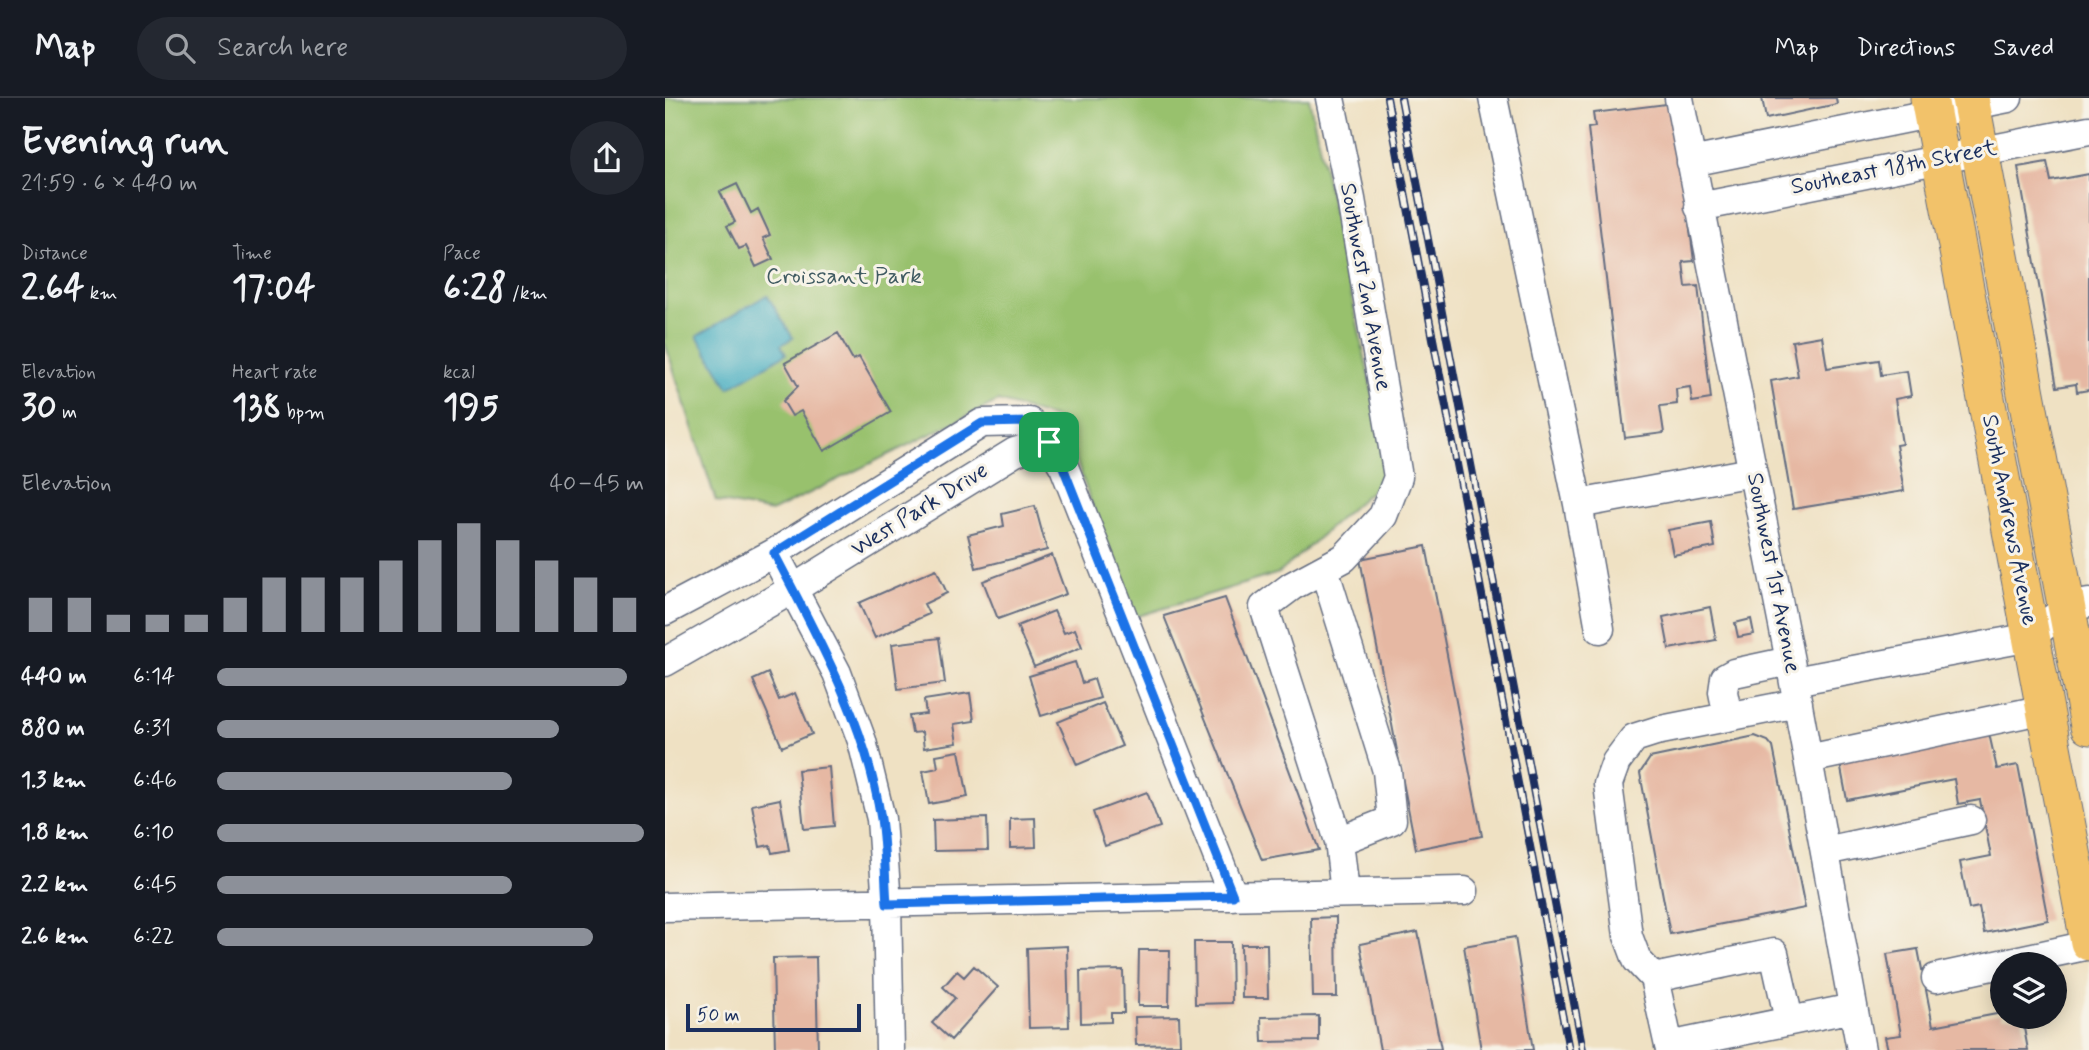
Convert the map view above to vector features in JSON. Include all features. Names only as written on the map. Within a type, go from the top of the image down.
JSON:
[{"type":"main road","name":"South Andrews Avenue","points":[[1971,102],[2078,605],[2089,726]]},
{"type":"main road","name":"South Andrews Avenue","points":[[1930,106],[2089,944]]},
{"type":"street","name":"Southwest 2nd Avenue","points":[[1324,569],[1344,558],[1383,516],[1398,477],[1351,199],[1330,98]]},
{"type":"street","points":[[1493,98],[1578,505],[1600,629]]},
{"type":"street","name":"Southwest 1st Avenue","points":[[1679,98],[1794,682],[1861,1050]]},
{"type":"street","name":"Southeast 18th Street","points":[[1691,162],[1930,106],[2008,98]]},
{"type":"street","name":"Southeast 18th Street","points":[[1699,207],[2089,130]]},
{"type":"street","name":"West Park Drive","points":[[665,611],[774,553],[982,423],[1029,422],[1049,442],[1015,452],[793,589],[665,663]]},
{"type":"street","points":[[1049,442],[1063,467],[1233,896]]},
{"type":"street","points":[[1578,505],[1752,472]]},
{"type":"street","points":[[774,553],[837,673],[862,741],[881,818],[887,904],[890,1050]]},
{"type":"street","points":[[1339,841],[1392,820],[1387,771],[1324,569],[1292,586],[1264,607],[1339,841],[1345,893]]},
{"type":"street","points":[[1853,1008],[1668,1046],[1654,978],[1637,960],[1628,936],[1608,784],[1616,762],[1633,738],[1728,717],[1794,682],[2031,636],[2078,605]]},
{"type":"street","points":[[2031,636],[2082,652]]},
{"type":"street","points":[[1728,717],[1723,692],[1725,678],[1734,673],[1794,682]]},
{"type":"street","points":[[1808,759],[2045,709]]},
{"type":"street","points":[[1825,851],[1971,820]]},
{"type":"street","points":[[665,907],[1464,891]]},
{"type":"street","points":[[1936,978],[2089,944]]},
{"type":"street","points":[[1654,978],[1775,953],[1789,1020]]},
{"type":"green space","name":"Croissant Park","points":[[665,98],[1309,98],[1390,474],[1279,573],[1132,618],[1062,420],[998,401],[771,512],[716,501],[665,343]]},
{"type":"water","points":[[767,295],[793,338],[781,345],[786,354],[729,388],[697,336]]},
{"type":"building","points":[[1762,98],[1836,98],[1837,104],[1766,119]]},
{"type":"building","points":[[1674,103],[1694,261],[1683,262],[1686,287],[1698,286],[1711,399],[1692,402],[1690,387],[1676,389],[1677,404],[1660,406],[1664,433],[1625,438],[1588,128],[1595,127],[1593,113]]},
{"type":"building","points":[[2047,162],[2051,181],[2089,174],[2089,390],[2077,392],[2076,384],[2057,387],[2018,167]]},
{"type":"building","points":[[737,184],[751,213],[758,209],[770,235],[763,238],[773,259],[756,267],[746,246],[739,249],[727,226],[735,222],[720,192]]},
{"type":"building","points":[[838,333],[853,360],[859,357],[891,412],[824,451],[801,411],[792,416],[783,401],[798,386],[785,363]]},
{"type":"building","points":[[1822,336],[1827,368],[1879,360],[1881,375],[1907,371],[1911,396],[1895,399],[1902,444],[1896,445],[1904,491],[1793,509],[1771,381],[1798,376],[1792,341]]},
{"type":"building","points":[[1035,506],[1047,550],[976,568],[968,535],[1004,526],[1002,514]]},
{"type":"building","points":[[1711,522],[1715,547],[1673,555],[1668,530]]},
{"type":"building","points":[[1426,546],[1482,836],[1416,849],[1360,559]]},
{"type":"building","points":[[1052,555],[1066,594],[998,619],[983,581]]},
{"type":"building","points":[[936,569],[947,593],[924,604],[929,614],[875,638],[859,603]]},
{"type":"building","points":[[1225,598],[1319,850],[1262,860],[1164,616]]},
{"type":"building","points":[[1710,607],[1716,640],[1669,649],[1663,617]]},
{"type":"building","points":[[1054,611],[1064,633],[1075,629],[1082,647],[1034,667],[1017,626]]},
{"type":"building","points":[[1751,619],[1754,634],[1738,637],[1735,623]]},
{"type":"building","points":[[939,638],[945,683],[898,689],[892,644]]},
{"type":"building","points":[[1075,662],[1082,683],[1094,679],[1100,698],[1041,716],[1029,676]]},
{"type":"building","points":[[768,673],[779,700],[795,693],[812,734],[782,747],[753,680]]},
{"type":"building","points":[[970,693],[974,721],[954,724],[957,743],[924,748],[922,732],[912,733],[909,716],[926,714],[924,700]]},
{"type":"building","points":[[1103,703],[1122,746],[1077,765],[1058,722]]},
{"type":"building","points":[[1988,729],[1997,769],[2018,765],[2048,920],[1984,933],[1979,907],[1969,909],[1960,862],[1991,856],[1980,800],[1958,804],[1954,779],[1847,800],[1839,758]]},
{"type":"building","points":[[1755,736],[1768,741],[1773,747],[1805,908],[1670,934],[1640,773],[1650,758]]},
{"type":"building","points":[[959,751],[968,797],[929,804],[923,771],[938,768],[936,755]]},
{"type":"building","points":[[829,767],[834,826],[804,829],[798,770]]},
{"type":"building","points":[[1147,792],[1160,827],[1105,846],[1093,812]]},
{"type":"building","points":[[780,799],[789,850],[772,853],[770,845],[760,847],[752,805]]},
{"type":"building","points":[[987,818],[988,850],[934,851],[933,820]]},
{"type":"building","points":[[1035,818],[1036,847],[1010,848],[1010,819]]},
{"type":"building","points":[[1336,917],[1337,997],[1313,997],[1311,918]]},
{"type":"building","points":[[1418,932],[1441,1049],[1380,1050],[1360,944]]},
{"type":"building","points":[[1515,937],[1533,1050],[1481,1050],[1464,946]]},
{"type":"building","points":[[1194,942],[1231,942],[1232,1003],[1195,1004]]},
{"type":"building","points":[[1241,944],[1267,944],[1268,998],[1242,998]]},
{"type":"building","points":[[1067,946],[1069,1027],[1029,1028],[1027,948]]},
{"type":"building","points":[[1918,949],[1933,1026],[1990,1015],[1990,1029],[2024,1029],[2028,1050],[1888,1050],[1885,1037],[1901,1035],[1887,954]]},
{"type":"building","points":[[1139,950],[1170,950],[1169,1006],[1138,1006]]},
{"type":"building","points":[[816,957],[818,1050],[775,1050],[773,958]]},
{"type":"building","points":[[974,966],[998,987],[951,1040],[932,1023],[955,998],[943,987],[957,971],[964,977]]},
{"type":"building","points":[[1123,970],[1124,1013],[1111,1013],[1111,1022],[1081,1023],[1080,971]]},
{"type":"building","points":[[1179,1016],[1180,1044],[1136,1045],[1135,1017]]},
{"type":"building","points":[[1319,1016],[1319,1041],[1262,1042],[1261,1017]]},
{"type":"railway","points":[[1387,98],[1569,1050]]},
{"type":"railway","points":[[1401,98],[1583,1050]]},
{"type":"route","points":[[1029,422],[1049,442],[1063,467],[1233,896],[887,904],[881,818],[862,741],[837,673],[774,553],[982,423],[1029,422]]}]
